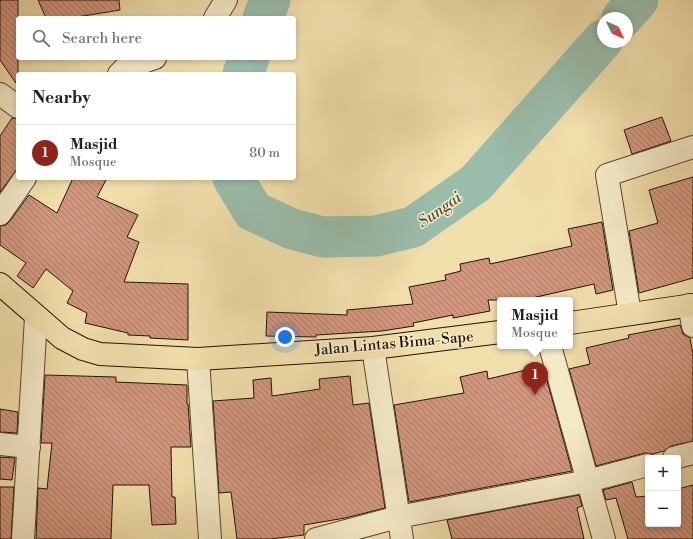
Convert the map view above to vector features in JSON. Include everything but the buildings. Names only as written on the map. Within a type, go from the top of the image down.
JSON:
[{"type":"highway","name":"Jalan Lintas Bima-Sape","points":[[0,284],[36,317],[62,338],[83,349],[100,354],[198,359],[373,348],[497,332]]},
{"type":"highway","points":[[573,323],[630,314],[692,312]]},
{"type":"street","points":[[216,16],[226,0]]},
{"type":"street","points":[[121,72],[124,69],[149,60]]},
{"type":"street","points":[[0,94],[16,106]]},
{"type":"street","points":[[630,314],[607,175],[693,147]]},
{"type":"street","points":[[0,214],[25,180]]},
{"type":"street","points":[[23,539],[36,317]]},
{"type":"street","points":[[373,348],[402,539]]},
{"type":"street","points":[[551,349],[604,539]]},
{"type":"street","points":[[198,359],[210,539]]},
{"type":"street","points":[[0,444],[28,447]]},
{"type":"street","points":[[681,456],[693,453]]},
{"type":"street","points":[[316,539],[398,517],[588,481],[645,466]]},
{"type":"waterway","name":"Sungai","points":[[264,16],[270,0]]},
{"type":"waterway","name":"Sungai","points":[[627,12],[638,0]]},
{"type":"waterway","name":"Sungai","points":[[234,180],[253,211],[292,229],[323,237],[376,236],[413,227],[476,183],[597,47]]},
{"type":"waterway","name":"Sungai","points":[[244,72],[248,60]]},
{"type":"place","name":"Masjid","points":[[535,395]]}]
